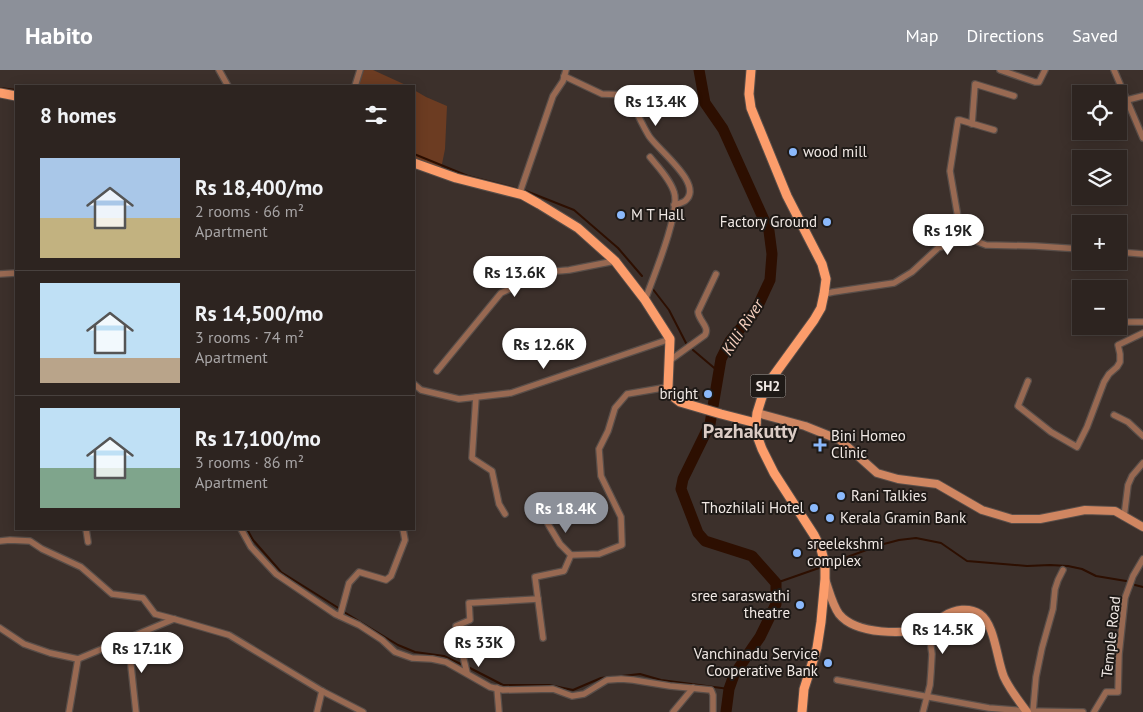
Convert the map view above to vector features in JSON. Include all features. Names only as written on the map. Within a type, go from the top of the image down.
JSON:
[{"type":"main road","name":"SH2","points":[[751,70],[749,94],[751,108],[787,196],[822,264],[826,279],[820,308],[814,320],[770,382],[762,397],[756,423],[756,433],[762,449],[774,473],[814,534],[825,564],[826,579],[817,648],[804,690],[802,712]]},
{"type":"main road","points":[[0,93],[15,96]]},
{"type":"main road","points":[[415,163],[456,178],[523,195],[578,228],[615,261],[645,300],[670,339],[668,386],[672,395],[680,402],[756,423]]},
{"type":"main road","points":[[757,413],[805,426],[840,440],[877,473],[898,479],[937,484],[982,510],[1012,519],[1040,519],[1085,510],[1115,511],[1143,528]]},
{"type":"main road","points":[[826,579],[839,613],[844,619],[860,628],[883,632],[910,631],[930,626],[956,610],[971,610],[982,615],[990,625],[1003,675],[1011,690],[1029,711]]},
{"type":"street","points":[[219,70],[227,85]]},
{"type":"street","points":[[355,85],[360,70]]},
{"type":"street","points":[[1000,70],[1035,82],[1039,82],[1045,70]]},
{"type":"street","points":[[1114,70],[1120,85]]},
{"type":"street","points":[[519,195],[553,96],[563,81],[565,73],[602,94],[629,95],[650,138],[684,175],[688,182],[689,196],[684,202],[674,205]]},
{"type":"street","points":[[972,124],[975,84],[1014,96]]},
{"type":"street","points":[[1143,96],[1127,100],[1143,138]]},
{"type":"street","points":[[962,241],[950,171],[958,120],[994,130]]},
{"type":"street","points":[[645,300],[671,227],[675,192],[650,157]]},
{"type":"street","points":[[824,294],[894,283],[912,272],[938,248],[962,241],[973,240],[986,245],[1072,248]]},
{"type":"street","points":[[1127,253],[1143,254]]},
{"type":"street","points":[[437,371],[501,293],[546,272],[615,261]]},
{"type":"street","points":[[0,274],[15,274]]},
{"type":"street","points":[[669,362],[707,332],[698,316],[698,312],[716,274]]},
{"type":"street","points":[[1127,322],[1143,322]]},
{"type":"street","points":[[1028,381],[1018,406],[1051,432],[1077,447],[1093,414],[1104,382],[1109,374],[1118,367],[1120,354],[1118,346],[1143,333]]},
{"type":"street","points":[[415,385],[421,390],[460,399],[511,393],[670,339]]},
{"type":"street","points":[[548,524],[560,544],[571,555],[599,554],[622,545],[621,517],[601,476],[599,450],[608,431],[615,408],[627,394],[668,386]]},
{"type":"street","points":[[476,397],[472,458],[492,471],[499,504],[505,514]]},
{"type":"street","points":[[1114,416],[1128,422],[1143,436]]},
{"type":"street","points":[[1124,517],[1128,485],[1132,476],[1143,463]]},
{"type":"street","points":[[86,530],[88,542]]},
{"type":"street","points":[[242,530],[251,547],[276,574],[340,616],[359,625],[382,640],[395,652],[412,658],[446,662],[490,687],[503,690],[553,690],[572,696],[584,694],[607,680],[621,679],[711,690],[714,712]]},
{"type":"street","points":[[340,616],[349,583],[359,572],[386,580],[391,576],[405,540],[403,530]]},
{"type":"street","points":[[0,541],[30,541],[42,549],[81,567],[112,594],[143,598],[155,614],[229,635],[322,691],[363,712]]},
{"type":"street","points":[[543,638],[535,577],[564,571],[571,555]]},
{"type":"street","name":"Temple Road","points":[[1094,712],[1106,692],[1118,692],[1125,598],[1133,576],[1143,560]]},
{"type":"street","points":[[1029,711],[1042,648],[1053,609],[1055,588],[1063,570]]},
{"type":"street","points":[[467,673],[456,626],[470,620],[469,602],[538,599]]},
{"type":"street","points":[[923,712],[930,685],[932,654],[930,640],[936,631],[947,621],[950,613]]},
{"type":"street","points":[[0,628],[24,644],[50,653],[78,659],[174,619]]},
{"type":"street","points":[[128,638],[136,712]]},
{"type":"street","points":[[69,712],[78,659]]},
{"type":"street","points":[[837,680],[989,708],[1083,712]]},
{"type":"street","points":[[497,688],[499,712]]},
{"type":"street","points":[[673,712],[693,688]]},
{"type":"street","points":[[317,712],[322,691]]},
{"type":"shaded area","points":[[364,70],[373,70],[406,85],[358,85]]},
{"type":"shaded area","points":[[415,91],[447,106],[445,149],[441,169],[415,166]]},
{"type":"waterway","name":"Killi River","points":[[699,70],[705,103],[723,129],[769,231],[772,254],[770,280],[756,310],[730,341],[721,359],[710,424],[683,479],[681,489],[698,533],[705,541],[752,556],[776,583],[776,604],[760,637],[734,675],[729,689],[726,712]]},
{"type":"waterway","points":[[0,88],[15,90]]},
{"type":"waterway","points":[[415,154],[468,176],[526,191],[574,210],[618,248],[642,276]]},
{"type":"waterway","points":[[652,288],[669,310],[687,345]]},
{"type":"waterway","points":[[693,350],[719,372]]},
{"type":"waterway","points":[[248,530],[253,540],[281,572],[340,609]]},
{"type":"waterway","points":[[831,563],[880,545],[916,538],[941,543],[967,561],[1027,566],[1068,566],[1082,569],[1096,576],[1126,581]]},
{"type":"waterway","points":[[776,583],[819,568]]},
{"type":"waterway","points":[[1135,585],[1143,587]]},
{"type":"waterway","points":[[344,612],[398,645],[415,652],[444,656],[463,665]]},
{"type":"waterway","points":[[468,667],[503,685],[549,685],[573,690],[608,677]]},
{"type":"waterway","points":[[613,677],[640,674],[661,680],[729,689]]},
{"type":"place","name":"wood mill","points":[[793,152]]},
{"type":"place","name":"M T Hall","points":[[621,215]]},
{"type":"place","name":"Factory Ground","points":[[827,222]]},
{"type":"place","name":"bright","points":[[708,394]]},
{"type":"place","name":"Bini Homeo Clinic","points":[[820,445]]},
{"type":"place","name":"Rani Talkies","points":[[841,496]]},
{"type":"place","name":"Thozhilali Hotel","points":[[814,508]]},
{"type":"place","name":"Kerala Gramin Bank","points":[[830,518]]},
{"type":"place","name":"sreelekshmi complex","points":[[797,553]]},
{"type":"place","name":"sree saraswathi theatre","points":[[800,605]]},
{"type":"place","name":"Vanchinadu Service Cooperative Bank","points":[[828,663]]},
{"type":"district","name":"Pazhakutty","points":[[750,431]]}]
